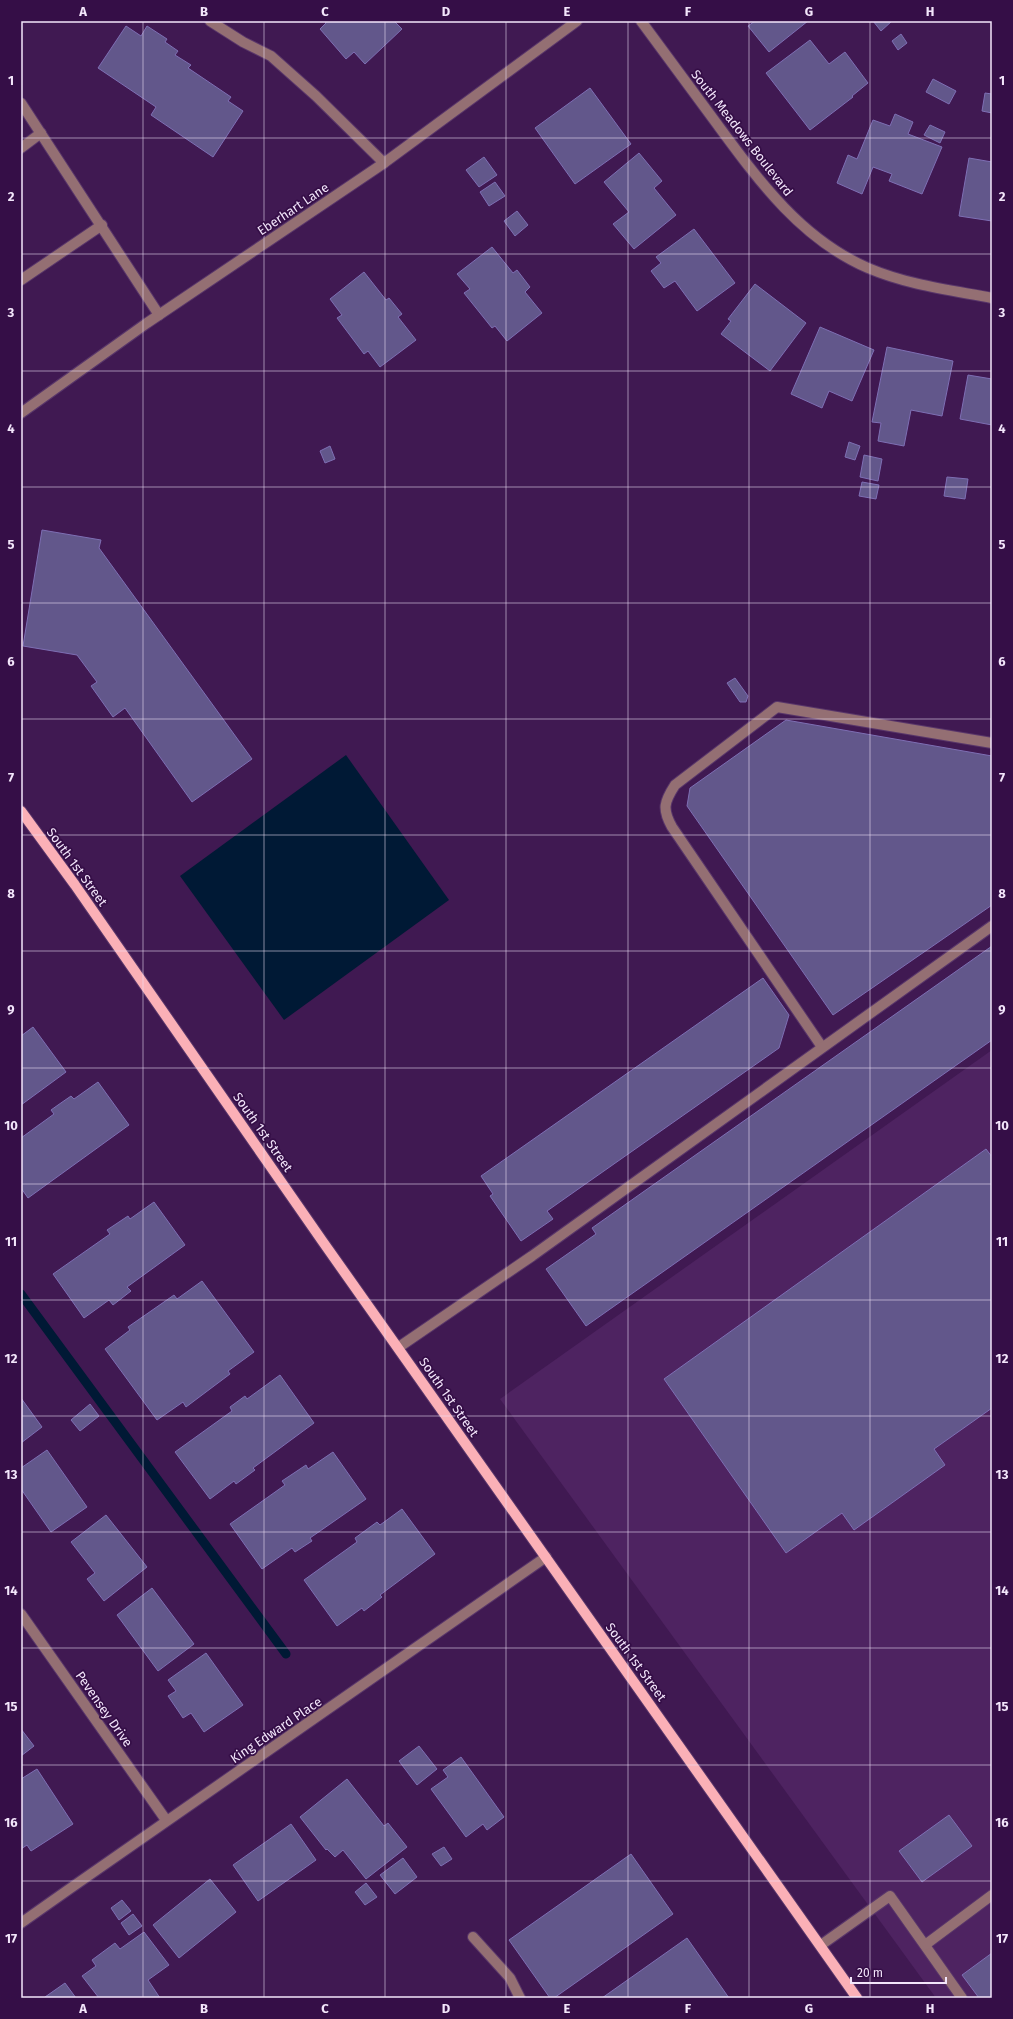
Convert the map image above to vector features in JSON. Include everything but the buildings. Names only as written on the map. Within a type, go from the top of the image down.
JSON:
[{"type":"main road","name":"South 1st Street","points":[[21,811],[75,885],[398,1348],[857,1998]]},
{"type":"street","points":[[210,21],[244,42],[271,56],[316,96],[384,163]]},
{"type":"street","name":"Eberhart Lane","points":[[21,413],[159,316],[384,163],[577,21]]},
{"type":"street","name":"South Meadows Boulevard","points":[[641,21],[756,177],[787,212],[810,232],[836,251],[867,268],[894,278],[919,285],[992,298]]},
{"type":"street","points":[[21,103],[102,225],[159,316]]},
{"type":"street","points":[[21,148],[41,134]]},
{"type":"street","points":[[21,280],[102,225]]},
{"type":"street","points":[[822,1047],[672,827],[665,815],[666,800],[675,785],[777,707],[992,743]]},
{"type":"street","points":[[398,1348],[538,1251],[992,926]]},
{"type":"street","name":"King Edward Place","points":[[21,1922],[166,1820],[328,1711],[546,1557]]},
{"type":"street","name":"Pevensey Drive","points":[[21,1614],[166,1820]]},
{"type":"street","points":[[926,1945],[992,1895]]},
{"type":"street","points":[[821,1945],[890,1896],[962,1998]]},
{"type":"street","points":[[473,1937],[510,1978],[520,1998]]},
{"type":"shaded area","points":[[992,1050],[992,1998],[936,1998],[500,1399]]},
{"type":"water","points":[[346,755],[449,900],[284,1020],[180,876]]},
{"type":"waterway","points":[[21,1294],[286,1654]]}]
